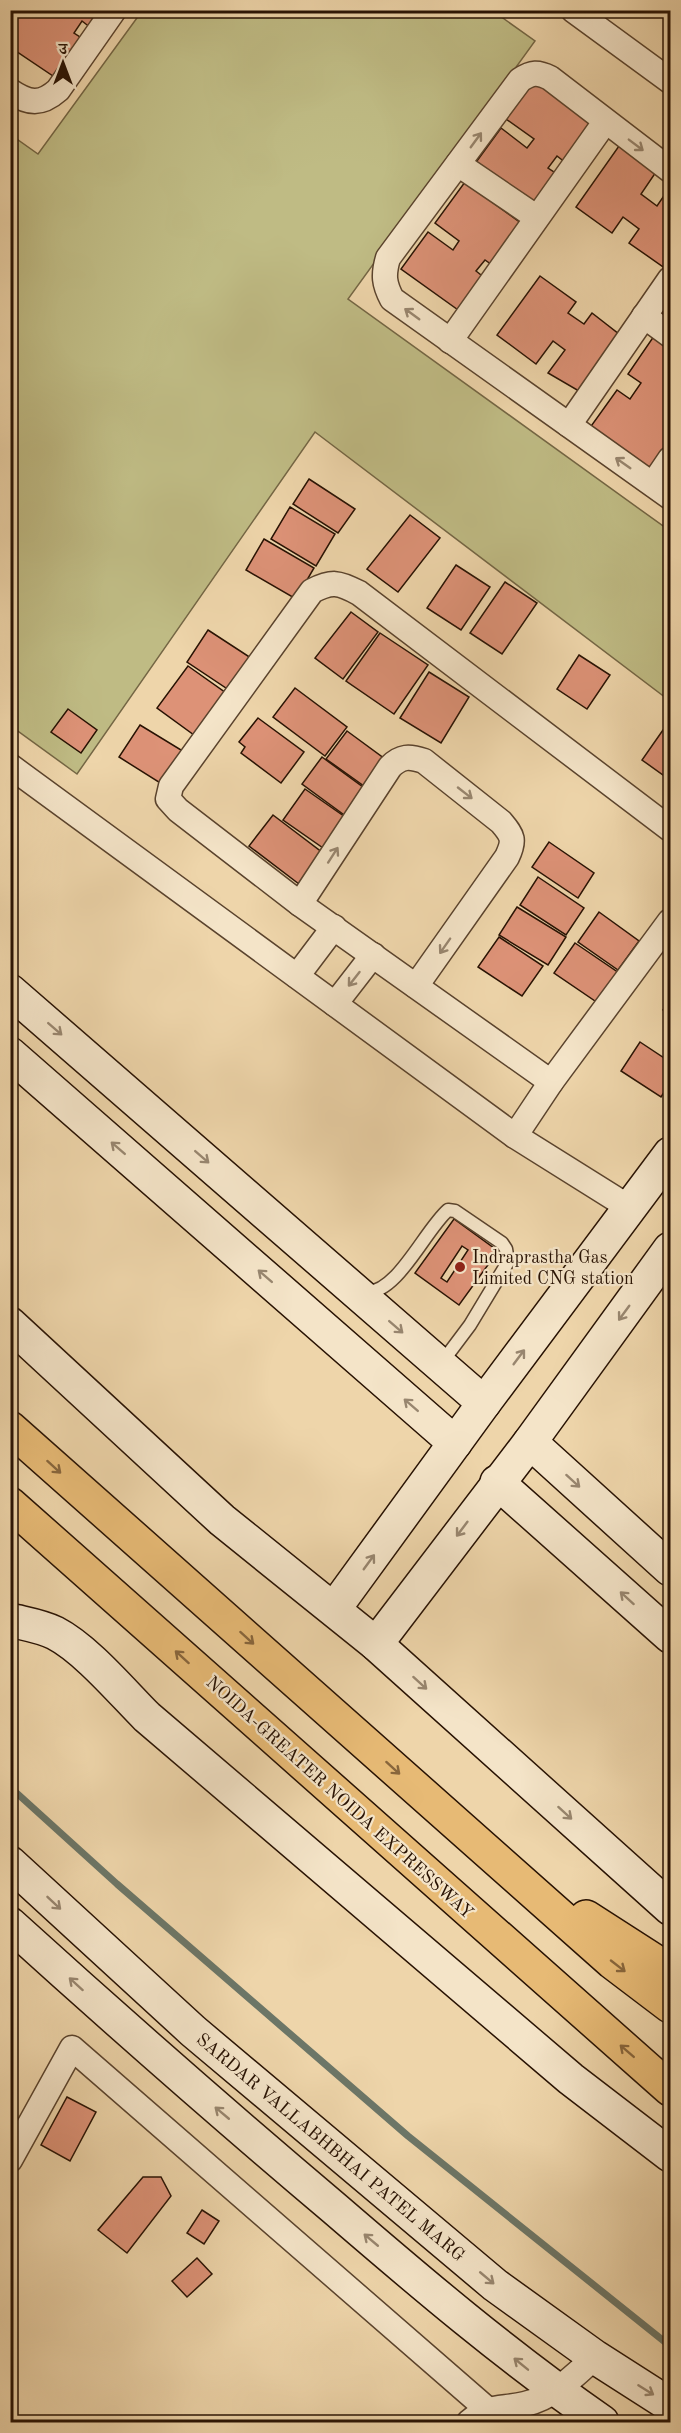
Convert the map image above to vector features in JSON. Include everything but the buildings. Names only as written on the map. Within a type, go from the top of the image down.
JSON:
[{"type":"highway","points":[[10,1428],[612,1962],[670,2006]]},
{"type":"highway","name":"NOIDA-GREATER NOIDA EXPRESSWAY","points":[[10,1504],[670,2089]]},
{"type":"highway","points":[[10,1530],[109,1592]]},
{"type":"highway","points":[[501,1863],[670,1971]]},
{"type":"street","points":[[10,91],[34,102],[47,99],[58,90],[114,10]]},
{"type":"street","points":[[573,10],[670,81]]},
{"type":"street","points":[[670,171],[550,78],[531,73],[520,80],[388,258],[384,273],[384,285],[392,299],[662,491],[670,459]]},
{"type":"street","points":[[450,341],[605,122]]},
{"type":"street","points":[[458,164],[536,218]]},
{"type":"street","points":[[569,425],[670,279]]},
{"type":"street","points":[[644,316],[670,334]]},
{"type":"street","points":[[551,1082],[300,904],[178,810],[168,799],[171,786],[312,591],[329,583],[345,586],[359,593],[670,830]]},
{"type":"street","points":[[300,904],[390,767],[398,759],[409,756],[424,761],[501,822],[509,832],[513,844],[507,857],[416,986]]},
{"type":"street","points":[[10,766],[515,1136],[630,1208]]},
{"type":"street","points":[[515,1136],[551,1082],[670,921]]},
{"type":"street","points":[[297,976],[334,927]]},
{"type":"street","points":[[335,1004],[373,955]]},
{"type":"street","points":[[10,991],[484,1404]]},
{"type":"street","points":[[10,1054],[455,1443]]},
{"type":"street","points":[[334,1609],[670,1154]]},
{"type":"street","points":[[376,1644],[497,1482],[530,1442],[670,1249]]},
{"type":"street","points":[[10,1324],[222,1520],[376,1644],[670,1908]]},
{"type":"street","points":[[530,1442],[670,1569]]},
{"type":"street","points":[[497,1482],[670,1636]]},
{"type":"street","points":[[10,1620],[39,1626],[57,1634],[89,1659],[147,1717],[571,2079],[670,2155]]},
{"type":"street","points":[[10,1640],[43,1650],[147,1717]]},
{"type":"street","name":"SARDAR VALLABHBHAI PATEL MARG","points":[[10,1863],[193,2031],[495,2285],[595,2358],[670,2405]]},
{"type":"street","points":[[10,1924],[170,2069],[442,2301],[557,2391],[602,2422]]},
{"type":"street","points":[[10,2160],[72,2048],[478,2416],[525,2404],[557,2391],[595,2358]]},
{"type":"lane","points":[[356,1292],[375,1293],[391,1282],[448,1210],[455,1211],[502,1243],[506,1249],[508,1262],[470,1325],[440,1365]]},
{"type":"shaded area","points":[[142,11],[493,11],[535,41],[348,299],[670,531],[670,701],[315,432],[77,774],[11,726],[11,135],[38,154]]},
{"type":"waterway","points":[[10,1787],[117,1884],[408,2136],[670,2346]]},
{"type":"place","name":"Indraprastha Gas Limited CNG station","points":[[460,1267]]}]
